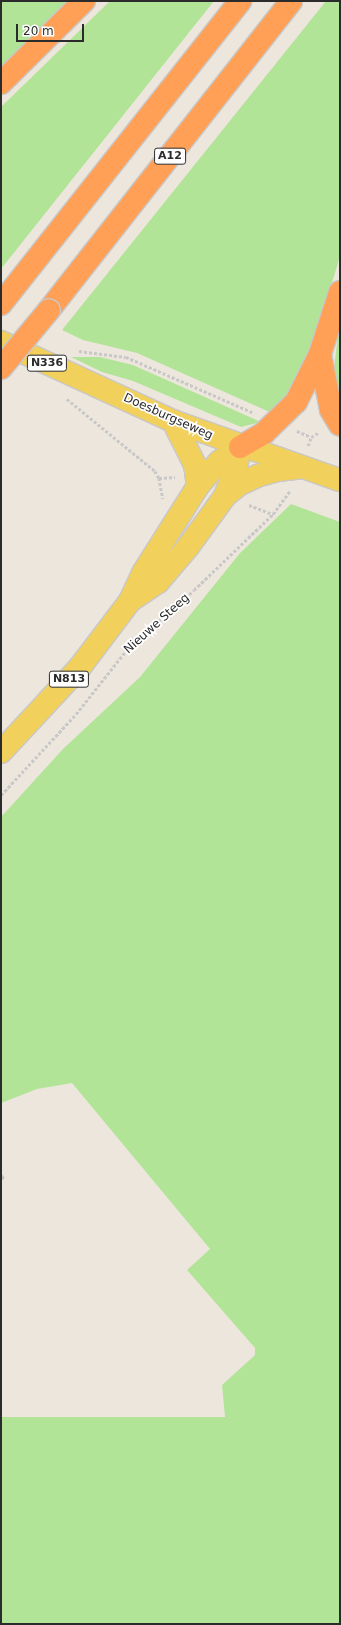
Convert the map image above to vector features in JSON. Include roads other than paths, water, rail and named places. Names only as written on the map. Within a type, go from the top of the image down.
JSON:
[{"type":"highway","points":[[1,83],[84,1]]},
{"type":"highway","points":[[5,299],[240,1]]},
{"type":"highway","name":"A12","points":[[1,368],[49,310],[291,1]]},
{"type":"highway","points":[[240,447],[277,423],[296,402],[320,354],[340,292]]},
{"type":"highway","points":[[320,354],[331,410],[340,425]]},
{"type":"main road","name":"Doesburgseweg","points":[[1,342],[173,421],[240,447],[340,480]]},
{"type":"main road","points":[[173,421],[195,465],[198,486]]},
{"type":"main road","name":"N813","points":[[1,752],[80,667],[130,602],[143,573],[198,486],[219,462],[240,447]]},
{"type":"main road","name":"N813","points":[[130,602],[158,582],[188,547],[225,496],[236,468],[240,447]]},
{"type":"main road","points":[[225,496],[240,484],[257,476],[278,470],[301,467]]}]
